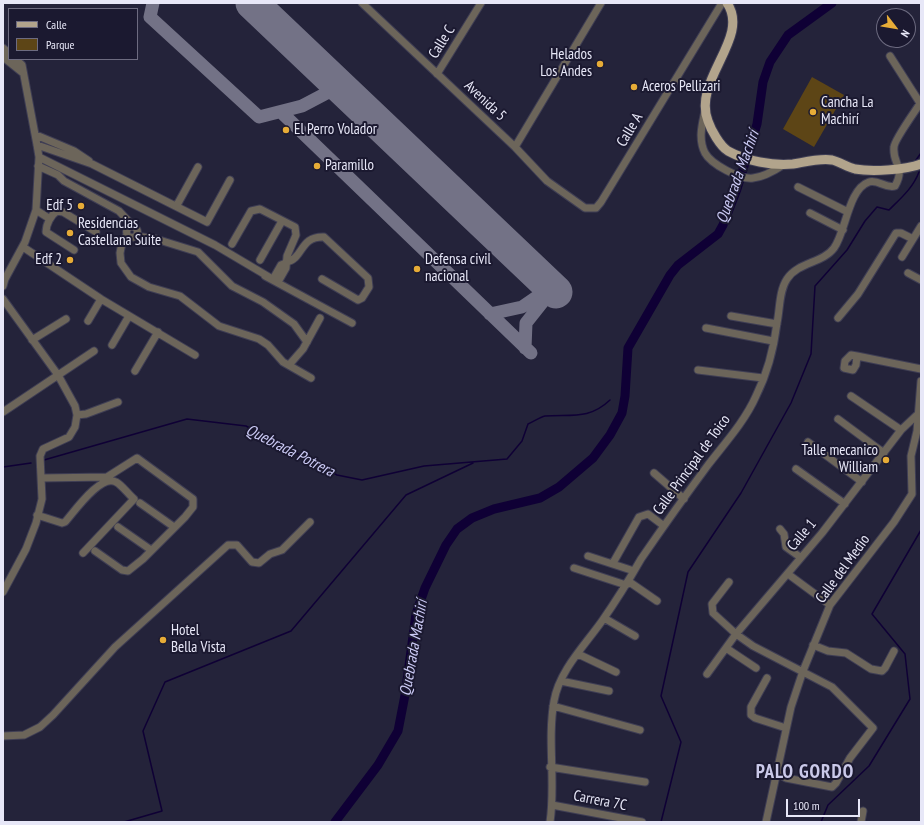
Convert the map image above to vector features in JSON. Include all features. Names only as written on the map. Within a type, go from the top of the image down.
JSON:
[{"type":"main road","points":[[727,3],[732,13],[731,37],[711,80],[705,110],[711,128],[728,150],[769,164],[783,165],[833,160],[854,168],[867,170],[910,168],[921,164]]},
{"type":"street","name":"Avenida 5","points":[[362,3],[515,147],[546,181],[585,208],[596,208]]},
{"type":"street","name":"Calle C","points":[[437,74],[481,3]]},
{"type":"street","points":[[515,147],[601,3]]},
{"type":"street","name":"Calle A","points":[[596,208],[722,3]]},
{"type":"street","points":[[890,56],[920,103],[894,144],[894,156],[899,168]]},
{"type":"street","points":[[3,57],[24,73]]},
{"type":"street","points":[[4,281],[23,247],[36,210],[38,157],[36,135],[22,65],[16,60]]},
{"type":"street","points":[[705,110],[701,135],[705,153],[710,160],[747,179],[766,175],[783,165]]},
{"type":"street","points":[[36,135],[177,205],[207,222],[230,180]]},
{"type":"street","points":[[37,145],[69,152]]},
{"type":"street","points":[[38,157],[221,249],[352,322]]},
{"type":"street","points":[[177,205],[198,167]]},
{"type":"street","points":[[38,168],[58,175],[64,181],[123,214],[132,232],[198,252],[232,286],[264,302],[294,324],[307,342]]},
{"type":"street","name":"Calle Principal de Toico","points":[[550,822],[552,805],[550,767],[553,706],[561,681],[664,526],[749,409],[763,378],[787,278],[801,267],[821,258],[833,250],[838,242],[848,212],[856,196],[870,182],[877,182],[890,188],[895,186],[900,178],[899,168]]},
{"type":"street","points":[[798,187],[848,212]]},
{"type":"street","points":[[232,244],[251,211],[254,209],[260,208],[294,227],[297,231],[286,262],[286,268],[274,279]]},
{"type":"street","points":[[36,210],[50,218]]},
{"type":"street","points":[[74,250],[47,234],[46,227],[50,218],[55,213],[60,211],[96,232]]},
{"type":"street","points":[[810,213],[843,230]]},
{"type":"street","points":[[260,260],[282,221]]},
{"type":"street","points":[[902,257],[921,226]]},
{"type":"street","points":[[132,232],[120,253],[121,263],[125,271],[140,283],[180,296],[219,326],[259,339],[268,345],[279,359],[310,378]]},
{"type":"street","points":[[838,318],[858,294],[896,233],[901,233],[913,239]]},
{"type":"street","points":[[286,262],[297,257],[304,244],[319,237],[324,237],[368,278],[369,287],[362,298],[358,300],[322,278]]},
{"type":"street","points":[[23,247],[101,299],[195,355]]},
{"type":"street","points":[[908,273],[921,280]]},
{"type":"street","points":[[3,299],[58,375],[75,406],[77,415],[75,427],[69,437],[41,452],[40,478],[42,499],[38,515],[28,544],[3,592]]},
{"type":"street","points":[[88,321],[101,299]]},
{"type":"street","points":[[112,345],[130,316]]},
{"type":"street","points":[[731,316],[777,324]]},
{"type":"street","points":[[289,365],[307,342],[320,318]]},
{"type":"street","points":[[32,340],[66,319]]},
{"type":"street","points":[[706,328],[773,341]]},
{"type":"street","points":[[135,371],[158,332]]},
{"type":"street","points":[[3,412],[94,351]]},
{"type":"street","points":[[857,356],[921,369]]},
{"type":"street","points":[[698,370],[763,378]]},
{"type":"street","name":"Calle del Medio","points":[[766,822],[786,728],[803,672],[830,605],[908,503],[912,494],[911,456],[917,431],[921,381]]},
{"type":"street","points":[[851,396],[901,430]]},
{"type":"street","points":[[77,415],[86,414],[118,402]]},
{"type":"street","name":"Calle 1","points":[[707,674],[736,634],[788,574],[800,557],[845,504],[901,430],[918,414]]},
{"type":"street","points":[[838,419],[884,453]]},
{"type":"street","points":[[808,442],[862,482]]},
{"type":"street","points":[[40,478],[107,477],[133,459],[139,459],[193,499],[193,507],[151,550],[127,571],[122,570],[95,551]]},
{"type":"street","points":[[796,469],[845,504]]},
{"type":"street","points":[[654,473],[684,499]]},
{"type":"street","points":[[38,515],[62,523],[65,522],[98,485],[110,481],[117,482],[134,499],[83,553]]},
{"type":"street","points":[[140,503],[174,527]]},
{"type":"street","points":[[613,563],[639,516],[648,514],[664,526]]},
{"type":"street","points":[[3,736],[24,735],[40,727],[53,715],[115,647],[228,545],[237,545],[252,562],[259,563],[270,554],[282,550],[310,522]]},
{"type":"street","points":[[118,527],[151,550]]},
{"type":"street","points":[[780,530],[784,534],[786,546],[800,557]]},
{"type":"street","points":[[588,556],[634,571]]},
{"type":"street","points":[[574,568],[627,583],[657,601]]},
{"type":"street","points":[[788,574],[830,605]]},
{"type":"street","points":[[729,582],[713,602],[711,607],[713,612],[736,634],[753,646],[822,681],[836,691],[872,726],[873,730],[850,758],[836,783],[832,787],[786,778],[777,773]]},
{"type":"street","points":[[604,618],[635,636]]},
{"type":"street","points":[[813,646],[828,651],[852,655],[865,667],[877,671],[885,668],[894,651]]},
{"type":"street","points":[[726,648],[756,668]]},
{"type":"street","points":[[578,654],[616,672]]},
{"type":"street","points":[[767,678],[751,707],[752,715],[755,718],[786,728]]},
{"type":"street","points":[[561,681],[610,691]]},
{"type":"street","points":[[553,706],[640,730]]},
{"type":"street","points":[[550,767],[645,782]]},
{"type":"street","name":"Carrera 7C","points":[[552,805],[642,822]]},
{"type":"street","points":[[861,822],[862,812]]},
{"type":"green space","name":"Cancha La Machirí","points":[[812,77],[844,95],[814,147],[783,129]]},
{"type":"waterway","name":"Quebrada Machirí","points":[[335,822],[378,765],[398,731],[405,695],[416,614],[425,588],[446,545],[457,529],[472,518],[494,509],[540,498],[559,487],[593,458],[610,435],[622,413],[625,396],[628,348],[670,275],[678,265],[718,234],[723,225],[737,189],[757,124],[763,82],[770,62],[788,35],[832,3]]},
{"type":"waterway","points":[[916,160],[921,153]]},
{"type":"waterway","points":[[661,822],[681,742],[661,696],[688,572],[741,493],[791,403],[811,354],[815,286],[847,250],[865,221],[877,207],[889,210],[910,188],[919,172]]},
{"type":"waterway","name":"Quebrada Potrera","points":[[44,460],[187,419],[246,426],[337,475],[362,480],[424,466],[507,459],[522,441],[528,424],[545,416],[579,415],[595,411],[610,400]]},
{"type":"waterway","name":"Quebrada Potrera","points":[[3,467],[31,463]]},
{"type":"waterway","points":[[124,822],[162,811],[143,731],[165,682],[291,631],[406,495],[473,463]]},
{"type":"waterway","points":[[821,822],[828,805],[869,766],[910,699],[905,654],[872,614],[921,530]]},
{"type":"taxiway","points":[[153,3],[150,17],[259,117],[302,106],[340,86]]},
{"type":"taxiway","points":[[281,112],[531,353]]},
{"type":"taxiway","points":[[490,314],[522,307],[551,287]]},
{"type":"taxiway","points":[[525,348],[526,323],[549,294]]},
{"type":"runway","points":[[252,3],[556,292]]},
{"type":"place","name":"Helados Los Andes","points":[[600,64]]},
{"type":"place","name":"Aceros Pellizari","points":[[634,87]]},
{"type":"place","name":"Cancha La Machirí","points":[[813,112]]},
{"type":"place","name":"El Perro Volador","points":[[286,130]]},
{"type":"place","name":"Paramillo","points":[[317,166]]},
{"type":"place","name":"Edf 5","points":[[81,206]]},
{"type":"place","name":"Residencias Castellana Suite","points":[[70,233]]},
{"type":"place","name":"Edf 2","points":[[70,260]]},
{"type":"place","name":"Defensa civil nacional","points":[[417,269]]},
{"type":"place","name":"Talle mecanico William","points":[[886,460]]},
{"type":"place","name":"Hotel Bella Vista","points":[[163,640]]},
{"type":"district","name":"PALO GORDO","points":[[805,773]]}]
